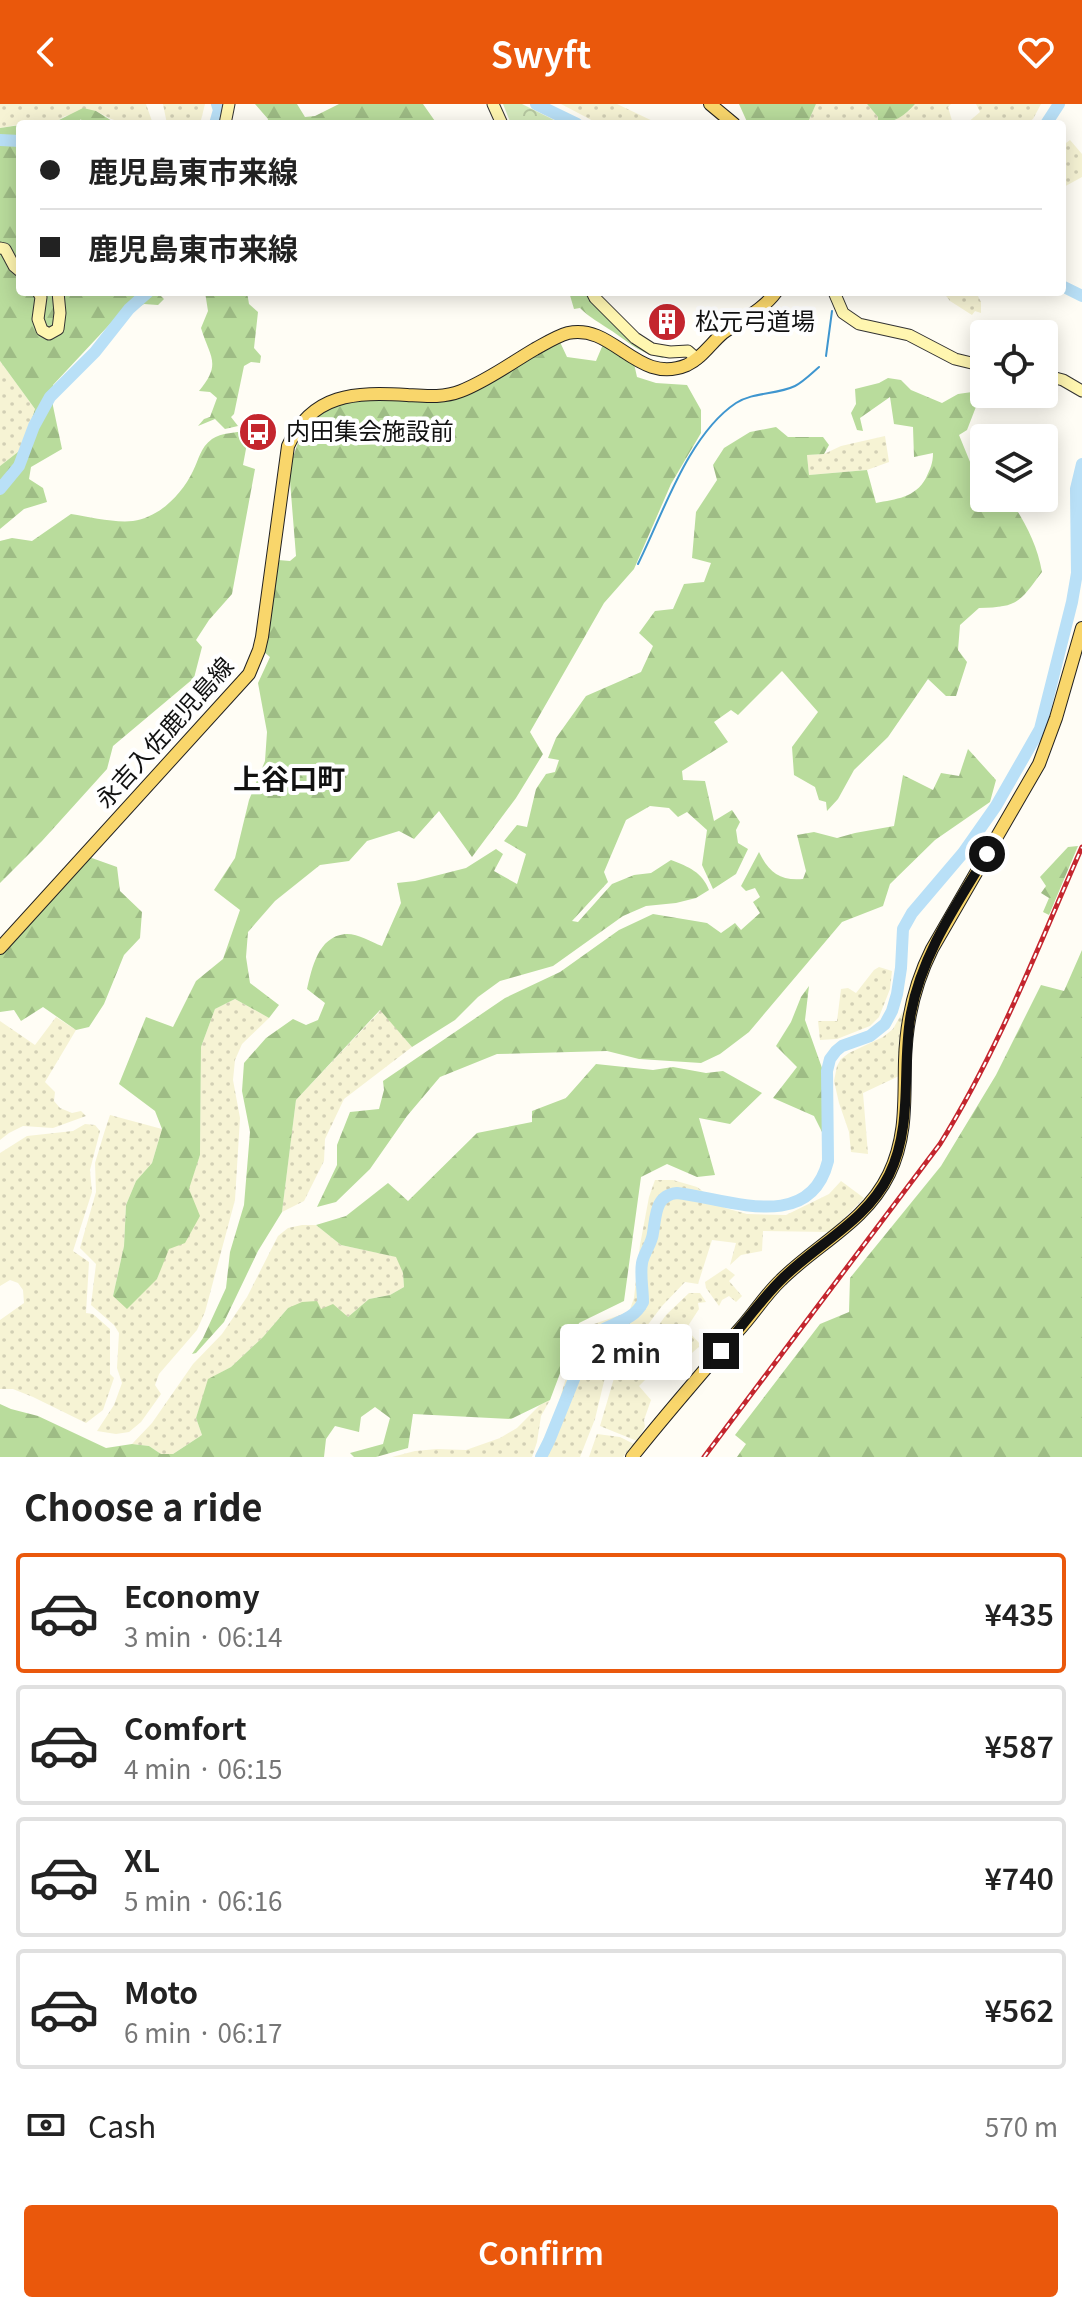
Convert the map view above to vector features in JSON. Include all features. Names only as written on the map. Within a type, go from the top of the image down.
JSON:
[{"type":"main road","points":[[710,104],[729,120]]},
{"type":"main road","points":[[0,248],[5,249],[16,268]]},
{"type":"main road","points":[[40,296],[38,319],[42,330],[49,334],[58,329],[58,296]]},
{"type":"main road","points":[[594,296],[635,338],[661,351],[688,351],[697,359],[721,335],[773,296]]},
{"type":"main road","points":[[836,296],[843,313],[859,324],[909,335],[955,359],[970,363]]},
{"type":"main road","name":"永吉入佐鹿児島線","points":[[0,948],[249,674],[262,637],[288,446],[294,433],[313,411],[354,395],[449,395],[479,383],[553,339],[569,333],[585,333],[605,340],[637,362],[650,367],[675,369],[697,359]]},
{"type":"main road","points":[[1058,379],[1082,391]]},
{"type":"main road","points":[[632,1457],[781,1280],[862,1212],[886,1181],[903,1132],[907,1040],[921,973],[1039,764],[1082,628]]},
{"type":"shaded area","points":[[0,104],[146,104],[152,120],[114,120],[96,111],[59,120],[16,120],[16,125],[0,128]]},
{"type":"shaded area","points":[[163,104],[205,104],[201,120],[166,120]]},
{"type":"shaded area","points":[[561,104],[617,104],[651,120],[591,120]]},
{"type":"shaded area","points":[[816,104],[867,104],[878,117],[878,120],[809,120]]},
{"type":"shaded area","points":[[915,104],[951,104],[948,107],[952,120],[895,120]]},
{"type":"shaded area","points":[[976,104],[1041,104],[1032,120],[971,120],[980,112]]},
{"type":"shaded area","points":[[1070,140],[1082,154],[1082,177],[1066,186],[1066,143]]},
{"type":"shaded area","points":[[946,296],[978,296],[981,313],[975,311],[972,315]]},
{"type":"shaded area","points":[[0,361],[35,409],[23,448],[0,466]]},
{"type":"shaded area","points":[[885,436],[889,462],[867,470],[809,475],[807,455],[824,454],[841,446]]},
{"type":"shaded area","points":[[879,967],[892,971],[890,989],[879,1017],[870,1026],[837,1039],[820,1040],[818,1021],[837,1021],[841,989],[848,988],[856,993]]},
{"type":"shaded area","points":[[235,999],[269,1018],[242,1044],[235,1060],[233,1080],[240,1118],[235,1200],[205,1312],[197,1330],[159,1374],[155,1385],[161,1394],[141,1422],[129,1432],[116,1434],[97,1431],[114,1405],[122,1383],[117,1368],[119,1333],[91,1305],[96,1264],[80,1248],[96,1192],[95,1163],[105,1130],[110,1115],[162,1129],[152,1163],[136,1181],[126,1205],[124,1246],[113,1296],[157,1279],[200,1155],[201,1047],[215,1009]]},
{"type":"shaded area","points":[[381,1010],[412,1047],[344,1099],[325,1139],[324,1161],[304,1201],[282,1212],[296,1100]]},
{"type":"shaded area","points":[[903,1011],[899,1076],[863,1093],[868,1154],[851,1152],[849,1132],[834,1081],[837,1066],[849,1053],[893,1029]]},
{"type":"shaded area","points":[[56,1017],[76,1030],[45,1082],[55,1092],[54,1101],[60,1108],[72,1113],[81,1111],[86,1116],[53,1128],[23,1126],[0,1140],[0,1021],[35,1045]]},
{"type":"shaded area","points":[[85,1124],[95,1125],[100,1131],[90,1170],[92,1192],[73,1251],[89,1262],[86,1313],[93,1314],[110,1329],[110,1374],[114,1378],[103,1410],[86,1423],[13,1389],[0,1389],[0,1320],[24,1303],[23,1290],[18,1283],[10,1280],[0,1286],[0,1153],[27,1136],[73,1131]]},
{"type":"shaded area","points":[[655,1180],[673,1180],[697,1187],[725,1208],[747,1214],[786,1215],[829,1194],[841,1181],[864,1198],[830,1232],[763,1231],[762,1251],[741,1255],[730,1265],[736,1243],[712,1240],[698,1284],[685,1282],[631,1347],[607,1369],[595,1419],[580,1457],[546,1457],[574,1351],[588,1326],[629,1312],[634,1298],[649,1197]]},
{"type":"shaded area","points":[[316,1225],[341,1245],[397,1257],[404,1287],[390,1295],[369,1299],[348,1317],[321,1309],[288,1308],[231,1367],[209,1379],[196,1418],[202,1435],[173,1454],[161,1454],[149,1446],[132,1444],[152,1423],[193,1364],[222,1334],[247,1297],[278,1236],[288,1228]]},
{"type":"shaded area","points":[[726,1268],[735,1275],[729,1281],[742,1296],[736,1302],[729,1296],[719,1306],[705,1282]]},
{"type":"shaded area","points":[[689,1293],[700,1293],[706,1302],[698,1303],[699,1309],[686,1329],[701,1345],[668,1374],[659,1366],[639,1386],[651,1400],[644,1420],[645,1427],[637,1441],[600,1426],[614,1378],[638,1354],[666,1315]]},
{"type":"shaded area","points":[[550,1400],[541,1416],[532,1457],[392,1457],[415,1451],[466,1450],[500,1438]]},
{"type":"shaded area","points":[[597,1434],[620,1437],[634,1444],[623,1457],[589,1457]]},
{"type":"green space","points":[[255,104],[297,104],[305,117],[315,116],[339,104],[423,104],[434,120],[268,120]]},
{"type":"green space","points":[[503,104],[522,104],[554,120],[509,120]]},
{"type":"green space","points":[[739,104],[816,104],[809,120],[746,120]]},
{"type":"green space","points":[[867,104],[915,104],[893,120],[878,120]]},
{"type":"green space","points":[[83,108],[96,111],[111,120],[81,119],[59,120]]},
{"type":"green space","points":[[16,126],[16,296],[161,296],[164,299],[158,305],[144,304],[110,324],[53,385],[53,406],[62,449],[31,467],[29,479],[43,488],[47,502],[24,509],[0,529],[0,466],[23,448],[35,409],[0,361],[0,128]]},
{"type":"green space","points":[[206,296],[248,296],[249,304],[258,312],[254,348],[261,356],[260,363],[251,362],[244,366],[231,417],[238,426],[225,429],[215,419],[198,426],[210,417],[217,398],[210,392],[199,391],[212,367],[201,328],[208,311]]},
{"type":"green space","points":[[570,296],[592,296],[663,358],[636,348],[580,308],[574,309]]},
{"type":"green space","points":[[560,342],[567,357],[596,361],[604,342],[633,359],[637,377],[656,383],[687,385],[701,410],[701,433],[671,484],[634,569],[604,603],[530,732],[543,754],[516,798],[472,857],[439,811],[414,839],[399,831],[367,841],[349,861],[320,865],[275,901],[248,932],[246,957],[250,983],[279,1005],[269,1018],[235,999],[215,1009],[201,1047],[200,1155],[189,1189],[200,1216],[185,1243],[169,1249],[157,1279],[127,1309],[113,1296],[124,1246],[126,1205],[136,1181],[152,1163],[162,1129],[155,1111],[119,1084],[146,1017],[173,1027],[196,981],[223,959],[240,910],[214,890],[235,858],[249,800],[265,761],[267,732],[258,683],[270,657],[264,652],[278,560],[290,561],[296,556],[290,481],[286,477],[300,437],[314,419],[336,405],[355,399],[448,400]]},
{"type":"green space","points":[[888,378],[901,380],[911,390],[942,403],[958,394],[970,392],[970,408],[976,408],[967,430],[959,435],[970,462],[970,512],[1018,512],[1030,534],[1042,572],[1016,601],[979,608],[960,625],[958,650],[967,662],[956,696],[946,696],[928,679],[888,737],[854,770],[838,799],[827,811],[826,802],[819,800],[815,787],[794,775],[792,747],[818,712],[782,671],[738,715],[731,710],[714,722],[728,742],[682,771],[683,780],[705,781],[714,821],[732,810],[740,822],[736,830],[738,843],[748,849],[736,874],[713,889],[702,865],[707,830],[687,812],[678,817],[669,808],[650,806],[626,820],[604,872],[608,882],[572,921],[578,922],[612,884],[634,875],[651,873],[671,860],[699,874],[709,890],[696,898],[646,906],[623,916],[553,966],[500,981],[455,1020],[412,1047],[380,1010],[296,1100],[282,1212],[258,1251],[224,1322],[192,1354],[203,1338],[226,1288],[230,1252],[244,1205],[250,1132],[242,1091],[244,1063],[266,1038],[293,1019],[306,1025],[318,1020],[325,1003],[307,989],[322,947],[336,936],[345,934],[359,936],[382,946],[401,903],[397,883],[466,868],[496,849],[503,854],[494,871],[517,884],[526,854],[504,841],[517,825],[527,827],[536,789],[546,774],[555,772],[559,760],[548,758],[556,738],[586,696],[641,672],[653,646],[639,633],[655,611],[673,609],[684,584],[704,582],[711,563],[692,558],[696,512],[717,480],[713,465],[724,448],[750,432],[776,427],[788,437],[823,437],[829,445],[824,454],[807,455],[809,475],[867,470],[876,503],[904,496],[922,485],[933,453],[914,457],[913,427],[894,424],[890,397],[860,418],[863,431],[857,430],[851,413],[856,404],[855,389]]},
{"type":"green space","points":[[248,431],[243,465],[255,469],[232,594],[196,640],[202,647],[194,678],[113,746],[107,769],[0,883],[0,541],[12,538],[32,541],[71,514],[126,521],[143,519],[169,503],[183,488],[208,442],[220,435]]},
{"type":"green space","points":[[968,749],[996,780],[990,802],[935,840],[890,884],[883,906],[842,922],[749,1032],[720,1054],[701,1063],[639,1059],[607,1051],[497,1054],[440,1077],[407,1116],[370,1169],[336,1202],[317,1207],[337,1165],[337,1145],[350,1112],[379,1109],[383,1081],[505,998],[560,972],[619,930],[653,914],[707,923],[721,933],[735,923],[741,930],[760,913],[753,902],[760,897],[755,888],[746,891],[741,886],[759,852],[776,874],[788,879],[803,879],[806,871],[797,835],[814,832],[837,838],[894,826],[903,775],[933,790],[941,773],[959,776]]},
{"type":"green space","points":[[1078,846],[1049,915],[1043,912],[1049,898],[1041,893],[1046,886],[1040,877],[1068,847]]},
{"type":"green space","points":[[89,857],[117,867],[120,891],[142,912],[140,938],[124,955],[104,1004],[89,1027],[76,1030],[43,1007],[21,1021],[14,1010],[0,1012],[0,952]]},
{"type":"green space","points":[[1082,950],[1082,1457],[737,1457],[746,1444],[735,1435],[820,1324],[849,1312],[850,1278],[941,1166],[996,1075],[1041,985],[1064,991]]},
{"type":"green space","points":[[809,986],[805,1020],[822,1068],[825,1095],[823,1134],[814,1116],[773,1098],[797,1067],[776,1046]]},
{"type":"green space","points":[[596,1064],[653,1070],[673,1067],[706,1073],[723,1071],[762,1093],[730,1124],[699,1118],[715,1175],[697,1177],[667,1164],[641,1177],[624,1301],[579,1323],[550,1400],[511,1419],[413,1414],[408,1448],[376,1457],[354,1457],[350,1453],[383,1444],[390,1418],[375,1407],[361,1417],[359,1432],[335,1426],[326,1439],[324,1457],[0,1457],[0,1404],[38,1416],[106,1448],[132,1444],[149,1446],[161,1454],[173,1454],[202,1435],[196,1418],[208,1379],[231,1367],[288,1308],[302,1302],[317,1301],[321,1309],[333,1304],[348,1317],[369,1299],[390,1295],[404,1287],[403,1273],[396,1257],[341,1245],[316,1225],[346,1216],[388,1183],[408,1201],[477,1133],[532,1122],[532,1111],[566,1098]]},
{"type":"waterway","points":[[216,120],[217,104]]},
{"type":"waterway","points":[[536,104],[569,120]]},
{"type":"waterway","points":[[1049,120],[1059,104]]},
{"type":"waterway","points":[[0,140],[16,141]]},
{"type":"waterway","points":[[1066,288],[1082,296]]},
{"type":"waterway","points":[[0,489],[19,466],[34,426],[50,397],[95,352],[129,309],[144,296]]},
{"type":"waterway","points":[[826,356],[832,311]]},
{"type":"waterway","points":[[638,564],[690,455],[719,417],[743,399],[795,386],[819,367]]},
{"type":"waterway","points":[[541,1457],[591,1337],[633,1315],[643,1302],[642,1263],[652,1237],[658,1207],[664,1198],[677,1193],[765,1207],[786,1205],[804,1198],[818,1184],[828,1161],[827,1071],[830,1059],[842,1046],[870,1036],[885,1024],[897,994],[903,929],[912,913],[963,853],[996,806],[1040,729],[1077,573],[1076,489],[1082,464]]},
{"type":"railway","points":[[704,1457],[940,1144],[999,1036],[1082,847]]},
{"type":"place","name":"松元弓道場","points":[[667,322]]},
{"type":"place","name":"内田集会施設前","points":[[258,432]]},
{"type":"district","name":"上谷口町","points":[[289,779]]},
{"type":"route","points":[[721,1351],[781,1280],[862,1212],[886,1181],[902,1141],[906,1107],[905,1059],[918,984],[925,962],[987,854]]}]
